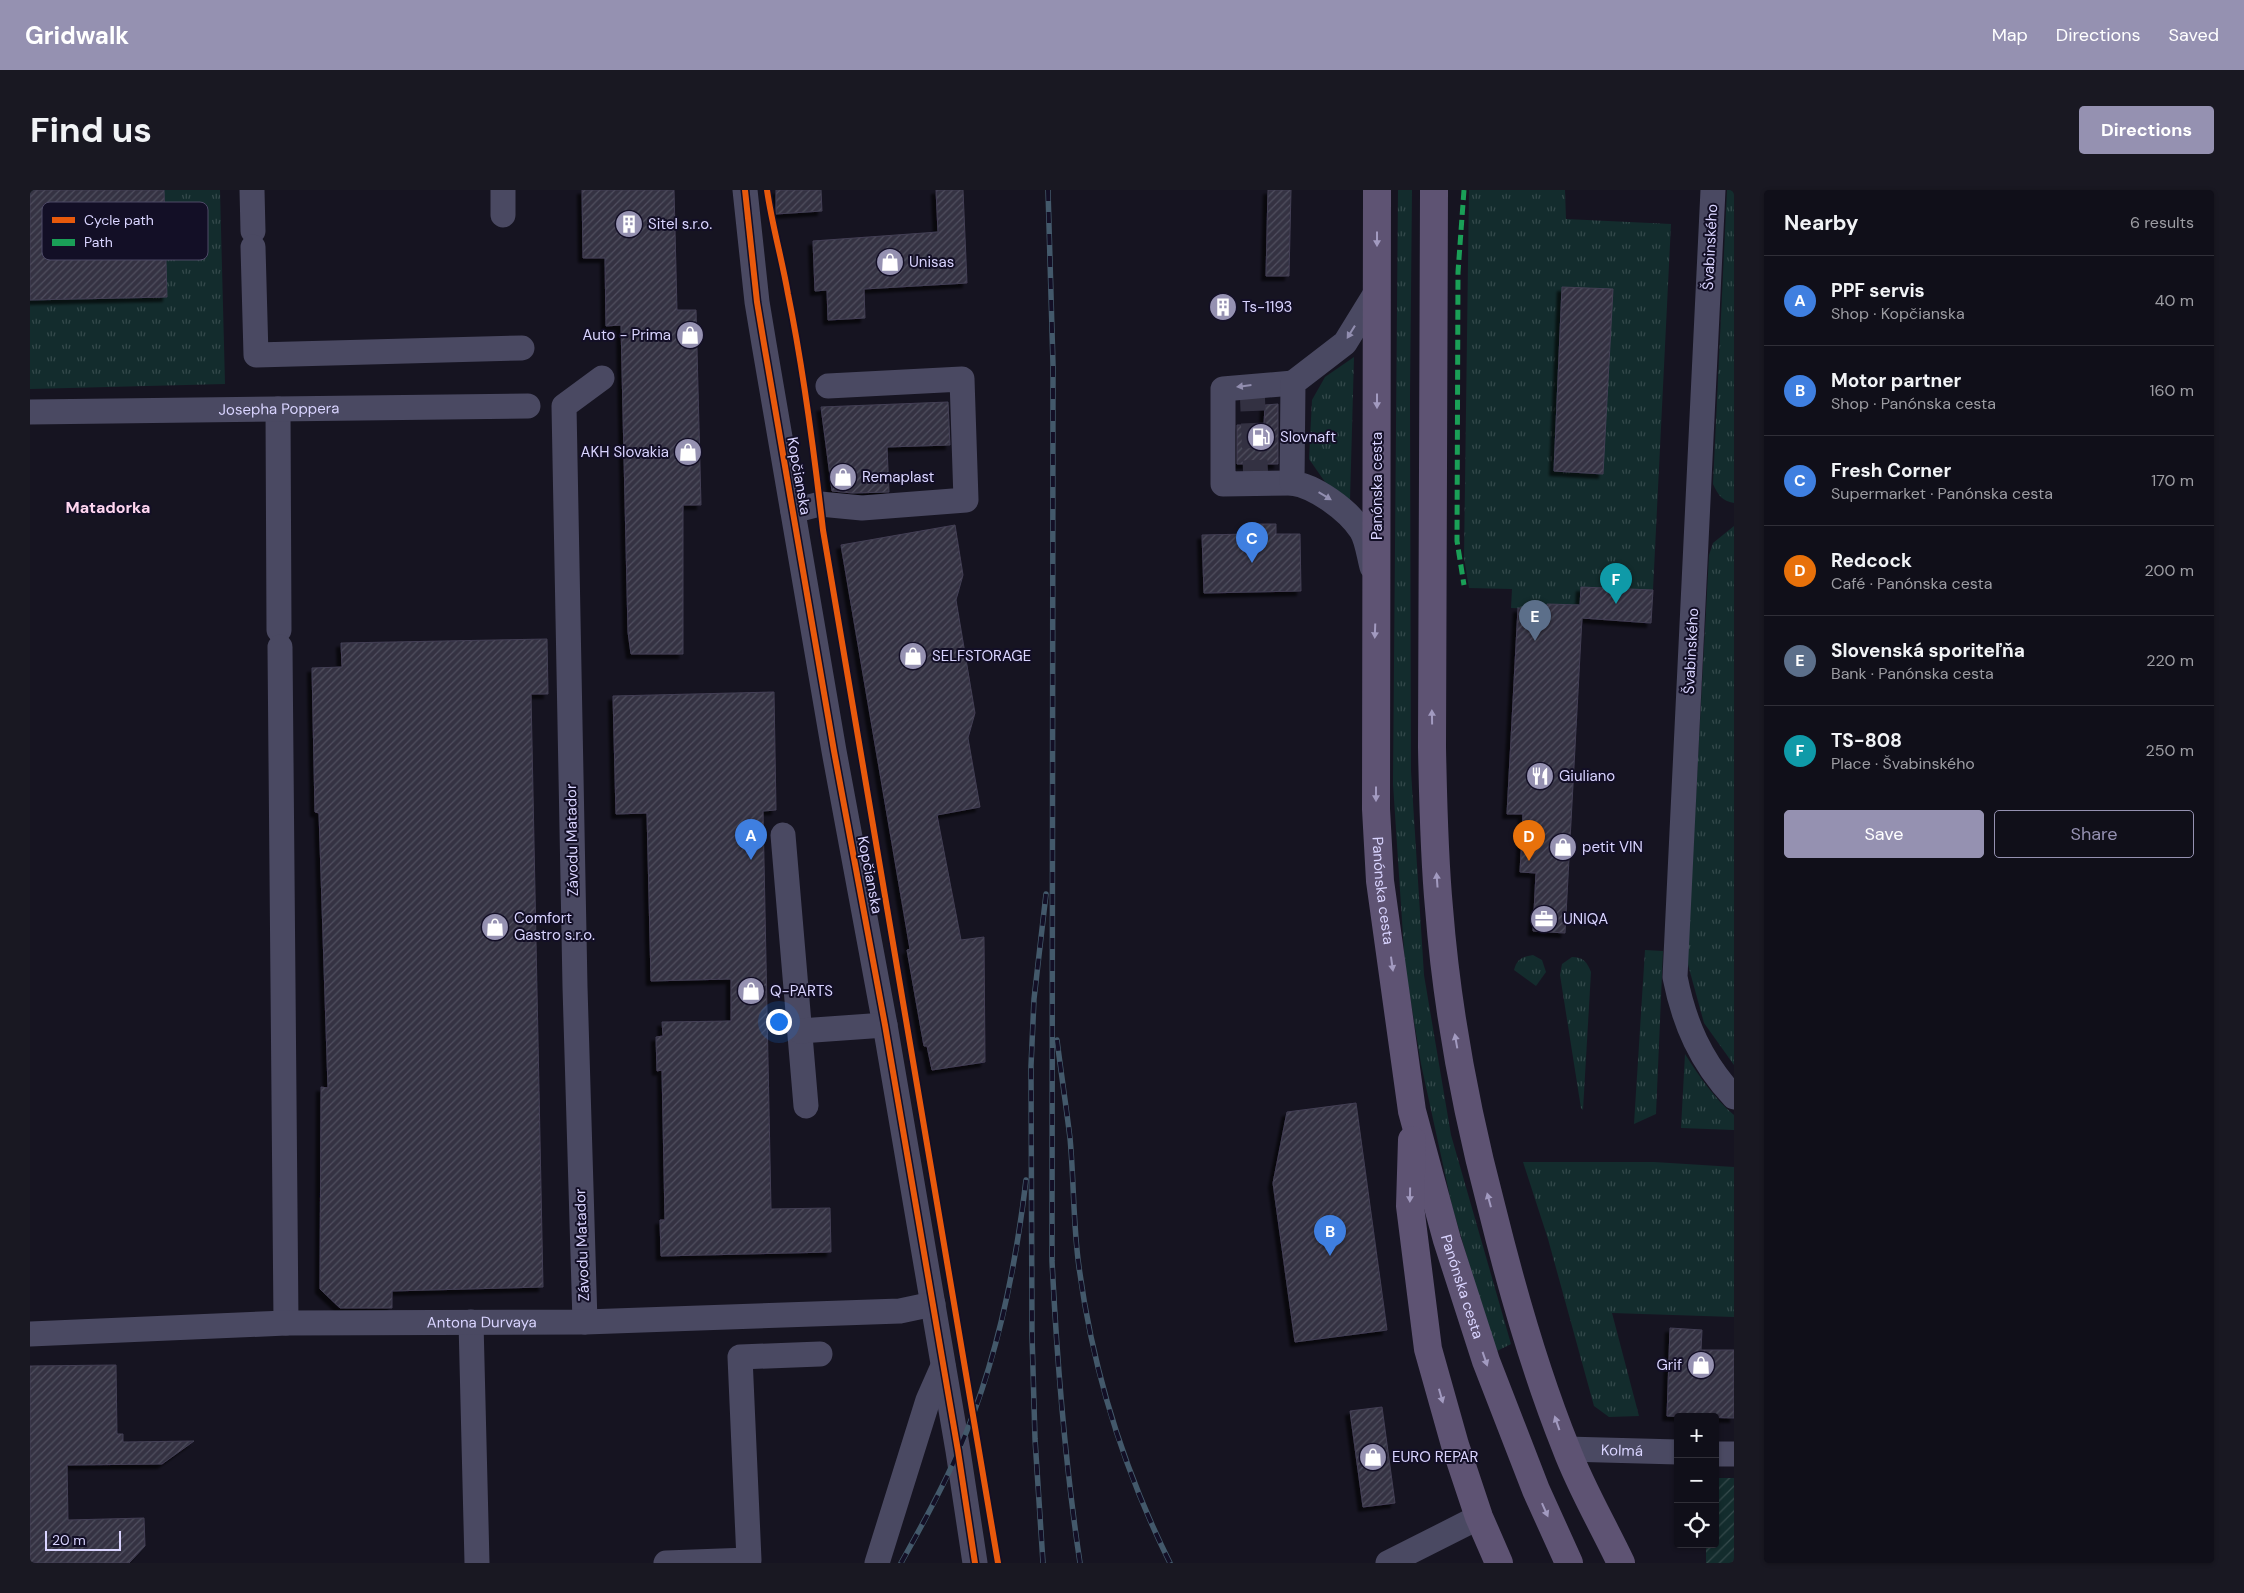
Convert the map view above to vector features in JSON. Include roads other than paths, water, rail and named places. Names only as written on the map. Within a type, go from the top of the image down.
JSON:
[{"type":"main road","name":"Panónska cesta","points":[[1377,190],[1376,809],[1380,872],[1412,1111],[1447,1240],[1486,1361],[1532,1481],[1569,1563]]},
{"type":"main road","points":[[1434,190],[1432,747],[1434,839],[1442,943],[1463,1082],[1500,1248],[1524,1327],[1566,1449],[1621,1563]]},
{"type":"main road","points":[[1412,1111],[1410,1206],[1428,1350],[1478,1517],[1499,1563]]},
{"type":"street","points":[[252,190],[256,355],[522,348]]},
{"type":"street","points":[[503,190],[503,215]]},
{"type":"street","name":"Kopčianska","points":[[745,190],[757,302],[885,1025],[969,1515],[974,1563]]},
{"type":"street","name":"Švabinského","points":[[1713,190],[1674,977],[1685,1020],[1696,1045],[1716,1075],[1734,1097]]},
{"type":"street","points":[[1377,291],[1345,343],[1293,383],[1222,389],[1223,484],[1292,483],[1305,485],[1335,503],[1362,530],[1377,582]]},
{"type":"street","name":"Závodu Matador","points":[[585,1322],[575,987],[564,406],[602,378]]},
{"type":"street","points":[[793,511],[820,504],[862,508],[966,500],[962,379],[828,386]]},
{"type":"street","points":[[1292,483],[1293,383]]},
{"type":"street","name":"Josepha Poppera","points":[[30,412],[528,406]]},
{"type":"street","points":[[278,409],[286,1323]]},
{"type":"street","points":[[783,835],[806,1106]]},
{"type":"street","points":[[800,1032],[885,1025]]},
{"type":"street","name":"Antona Durvaya","points":[[30,1334],[286,1323],[585,1322],[900,1310],[933,1304]]},
{"type":"street","points":[[471,1322],[477,1563]]},
{"type":"street","points":[[666,1563],[749,1560],[740,1357],[820,1354]]},
{"type":"street","points":[[877,1563],[928,1400],[943,1366]]},
{"type":"street","name":"Kolmá","points":[[1566,1449],[1674,1452]]},
{"type":"street","points":[[1719,1454],[1734,1454]]},
{"type":"street","points":[[1388,1563],[1478,1517]]},
{"type":"tunnel","points":[[1252,386],[1256,484]]},
{"type":"railway","points":[[1048,190],[1053,365],[1052,1261],[1062,1412],[1080,1563]]},
{"type":"railway","points":[[1043,1563],[1035,1439],[1032,1335],[1031,1066],[1034,999],[1046,894]]},
{"type":"railway","points":[[1057,1040],[1070,1138],[1077,1251],[1093,1344],[1112,1419],[1124,1455],[1153,1527],[1170,1563]]},
{"type":"railway","points":[[901,1563],[952,1466],[983,1386],[1010,1284],[1026,1180]]},
{"type":"place","name":"Sitel s.r.o.","points":[[629,224]]},
{"type":"place","name":"Unisas","points":[[890,262]]},
{"type":"place","name":"Ts-1193","points":[[1223,307]]},
{"type":"place","name":"Auto - Prima","points":[[690,335]]},
{"type":"place","name":"Slovnaft","points":[[1261,437]]},
{"type":"place","name":"AKH Slovakia","points":[[688,452]]},
{"type":"place","name":"Remaplast","points":[[843,477]]},
{"type":"place","name":"Fresh Corner","points":[[1252,563]]},
{"type":"place","name":"TS-808","points":[[1616,604]]},
{"type":"place","name":"Slovenská sporiteľňa","points":[[1535,641]]},
{"type":"place","name":"SELFSTORAGE","points":[[913,656]]},
{"type":"place","name":"Giuliano","points":[[1540,776]]},
{"type":"place","name":"petit VIN","points":[[1563,847]]},
{"type":"place","name":"PPF servis","points":[[751,860]]},
{"type":"place","name":"Redcock","points":[[1529,861]]},
{"type":"place","name":"UNIQA","points":[[1544,919]]},
{"type":"place","name":"Comfort Gastro s.r.o.","points":[[495,927]]},
{"type":"place","name":"Q-PARTS","points":[[751,991]]},
{"type":"place","name":"Motor partner","points":[[1330,1256]]},
{"type":"place","name":"Grif","points":[[1701,1365]]},
{"type":"place","name":"EURO REPAR","points":[[1373,1457]]},
{"type":"district","name":"Matadorka","points":[[108,507]]}]
